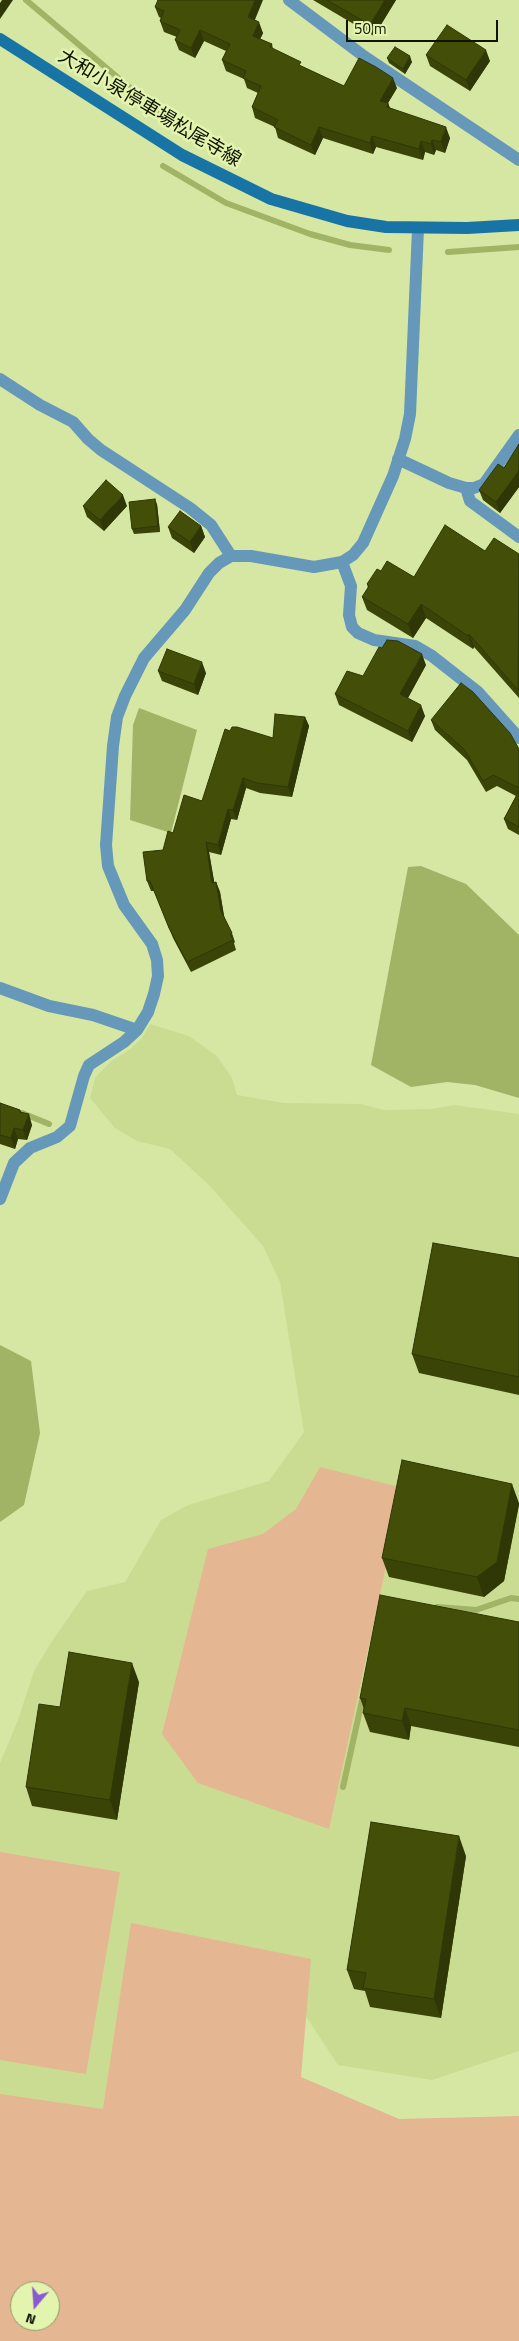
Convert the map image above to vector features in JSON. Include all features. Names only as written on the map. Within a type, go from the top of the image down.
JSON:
[{"type":"main road","name":"大和小泉停車場松尾寺線","points":[[0,39],[182,155],[239,185],[306,211],[347,221],[418,229],[519,225]]},
{"type":"street","points":[[289,0],[365,57],[519,160]]},
{"type":"street","points":[[2,1190],[14,1163],[30,1148],[57,1137],[70,1126],[84,1076],[89,1065],[124,1042],[137,1030],[148,1012],[154,994],[158,976],[157,960],[147,936],[124,906],[108,866],[106,845],[117,718],[131,682],[144,658],[185,610],[209,573],[218,564],[231,556],[251,556],[314,567],[342,562],[353,555],[363,543],[372,526],[398,459],[410,414],[418,229]]},
{"type":"street","points":[[0,379],[40,406],[73,422],[101,450],[190,508],[211,524],[231,556]]},
{"type":"street","points":[[398,459],[466,488],[474,488],[484,484],[519,435]]},
{"type":"street","points":[[466,488],[470,501],[519,537]]},
{"type":"street","points":[[342,562],[351,586],[349,615],[352,627],[358,634],[374,640],[415,646],[432,656],[478,692],[519,738]]},
{"type":"street","points":[[0,988],[49,1006],[92,1015],[137,1030]]},
{"type":"shaded area","points":[[139,708],[197,730],[171,833],[130,820],[133,725]]},
{"type":"shaded area","points":[[421,866],[466,884],[519,935],[519,1098],[475,1085],[447,1082],[411,1087],[371,1065],[408,867]]},
{"type":"shaded area","points":[[150,1024],[189,1036],[217,1056],[232,1078],[237,1095],[284,1103],[361,1104],[384,1110],[431,1109],[455,1105],[519,1114],[519,2051],[432,2080],[338,2065],[284,1983],[111,2172],[0,2125],[0,1763],[18,1720],[34,1671],[54,1638],[87,1591],[125,1582],[161,1520],[188,1505],[269,1481],[304,1432],[280,1282],[263,1246],[209,1185],[170,1149],[137,1141],[115,1128],[90,1098],[95,1078],[110,1062],[129,1050],[142,1038]]},
{"type":"shaded area","points":[[0,1345],[31,1361],[40,1433],[24,1505],[0,1522]]},
{"type":"shaded area","points":[[320,1467],[403,1488],[329,1829],[198,1783],[162,1734],[208,1549],[263,1534],[296,1509]]},
{"type":"shaded area","points":[[0,1852],[120,1872],[86,2074],[0,2060]]},
{"type":"shaded area","points":[[131,1923],[311,1959],[301,2077],[399,2119],[519,2116],[519,2341],[0,2341],[0,2094],[103,2109]]},
{"type":"building","points":[[158,0],[255,0],[248,17],[259,22],[253,36],[272,44],[270,47],[301,62],[299,65],[344,86],[359,58],[376,67],[393,78],[380,101],[388,103],[387,107],[446,127],[441,142],[432,140],[431,144],[421,141],[419,149],[372,136],[370,143],[319,127],[311,145],[274,127],[278,120],[252,107],[261,86],[243,78],[246,71],[222,60],[230,44],[200,30],[191,48],[175,40],[180,30],[160,21],[164,11],[155,7]]},
{"type":"building","points":[[327,0],[385,0],[370,25]]},
{"type":"building","points":[[447,25],[486,50],[466,80],[426,55]]},
{"type":"building","points":[[395,47],[410,56],[403,69],[387,58]]},
{"type":"building","points":[[519,444],[519,471],[496,502],[479,490],[498,464],[504,468]]},
{"type":"building","points":[[106,480],[123,495],[100,520],[83,506]]},
{"type":"building","points":[[155,499],[158,526],[132,529],[129,502]]},
{"type":"building","points":[[180,511],[201,526],[190,542],[168,527]]},
{"type":"building","points":[[445,525],[485,551],[494,538],[519,554],[518,690],[469,634],[468,636],[421,604],[408,624],[362,597],[369,586],[367,584],[377,569],[381,571],[387,561],[414,577]]},
{"type":"building","points":[[387,640],[398,641],[422,654],[400,694],[421,705],[408,731],[335,694],[347,671],[363,676],[379,647],[382,648]]},
{"type":"building","points":[[167,649],[202,662],[194,684],[158,671]]},
{"type":"building","points":[[461,683],[473,692],[510,733],[519,749],[519,788],[493,775],[483,781],[464,749],[431,720]]},
{"type":"building","points":[[275,714],[305,717],[288,787],[257,783],[243,778],[233,810],[228,809],[218,845],[206,842],[212,883],[216,882],[221,911],[232,933],[230,934],[233,940],[187,962],[169,928],[150,881],[147,881],[143,852],[163,850],[168,831],[173,833],[184,795],[202,801],[225,729],[230,731],[232,727],[237,727],[273,738]]},
{"type":"building","points":[[519,791],[519,827],[504,819]]},
{"type":"building","points":[[0,1103],[29,1114],[23,1130],[14,1128],[11,1138],[0,1135]]},
{"type":"building","points":[[433,1243],[519,1258],[519,1377],[412,1354]]},
{"type":"building","points":[[402,1460],[512,1484],[497,1562],[477,1577],[382,1558]]},
{"type":"building","points":[[380,1595],[519,1622],[519,1730],[405,1708],[402,1721],[363,1713],[366,1699],[360,1698]]},
{"type":"building","points":[[69,1652],[132,1663],[110,1800],[26,1787],[39,1704],[60,1707]]},
{"type":"building","points":[[371,1822],[459,1836],[434,1999],[363,1988],[366,1973],[347,1970]]},
{"type":"waterway","points":[[26,0],[161,114]]},
{"type":"waterway","points":[[163,166],[226,203],[310,234],[350,245],[389,250]]},
{"type":"waterway","points":[[448,252],[519,247]]},
{"type":"waterway","points":[[22,1113],[49,1124]]},
{"type":"waterway","points":[[437,1607],[476,1610],[511,1598],[519,1599]]},
{"type":"waterway","points":[[343,1787],[363,1696]]}]
